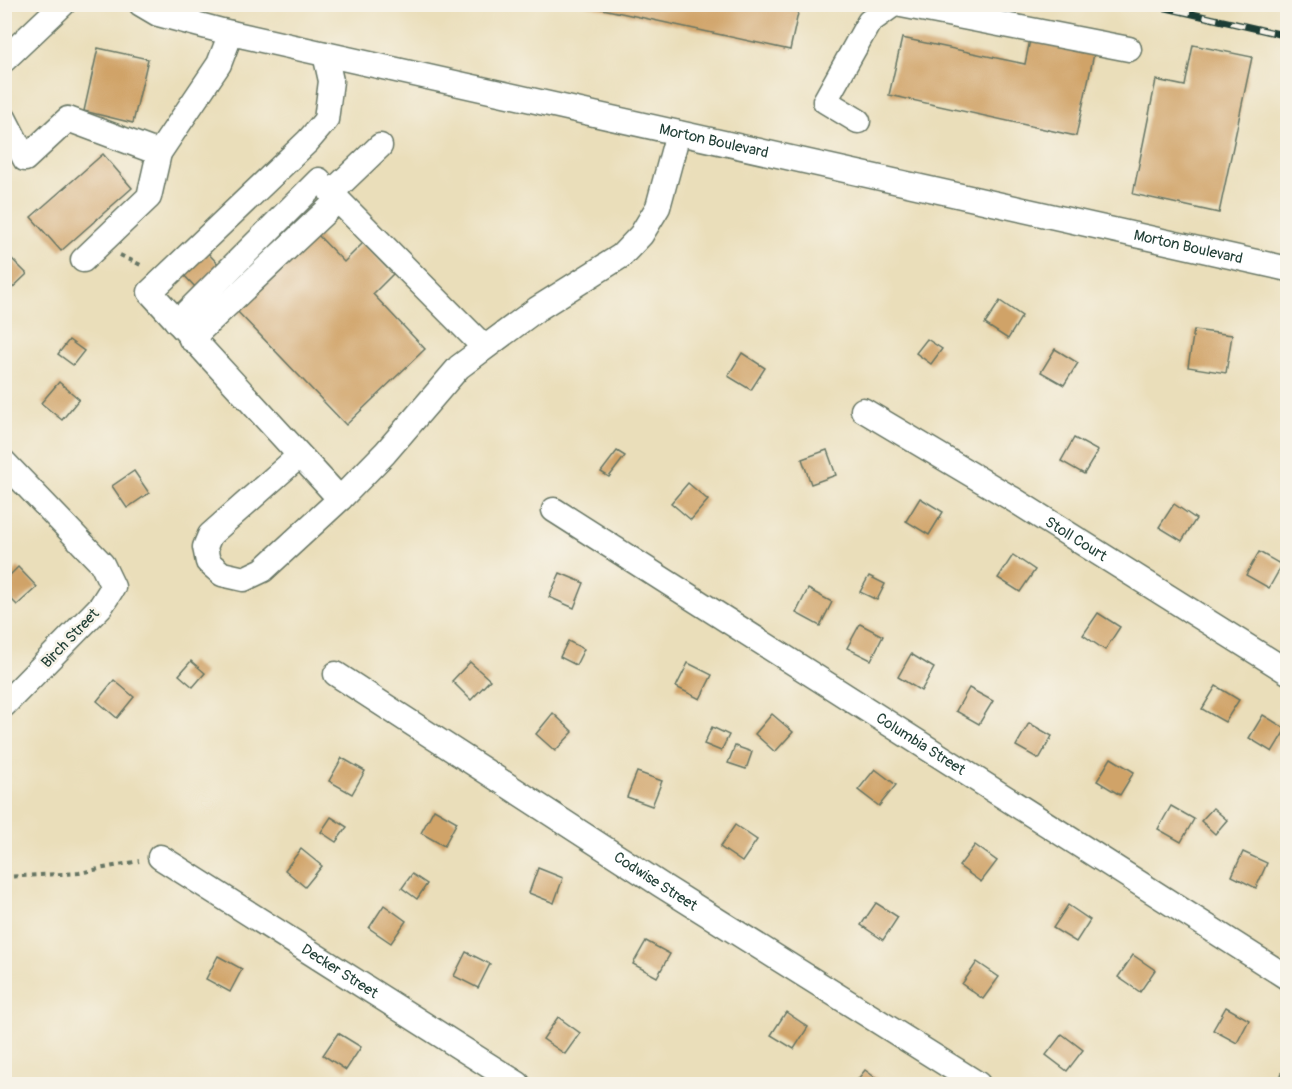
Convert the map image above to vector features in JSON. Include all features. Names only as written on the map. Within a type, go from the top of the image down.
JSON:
[{"type":"street","points":[[4,60],[63,4]]},
{"type":"street","name":"Morton Boulevard","points":[[141,4],[158,14],[231,33],[1287,269]]},
{"type":"street","points":[[858,121],[825,101],[869,22],[895,4],[1129,49]]},
{"type":"street","points":[[91,253],[149,197],[159,153],[219,64],[231,33]]},
{"type":"street","points":[[176,321],[318,179],[331,81],[325,54]]},
{"type":"street","points":[[4,118],[25,159],[68,119],[159,153]]},
{"type":"street","points":[[299,456],[210,536],[205,547],[208,562],[222,573],[244,579],[262,570],[340,499],[385,453],[443,383],[484,347],[537,309],[621,256],[641,235],[658,207],[678,133]]},
{"type":"street","points":[[340,499],[150,292],[166,276],[318,179],[380,146]]},
{"type":"street","points":[[176,321],[318,179]]},
{"type":"street","points":[[318,179],[484,347]]},
{"type":"street","name":"Stoll Court","points":[[863,410],[1011,498],[1287,672]]},
{"type":"street","name":"Birch Street","points":[[4,462],[102,564],[113,587],[101,606],[4,705]]},
{"type":"street","name":"Columbia Street","points":[[554,510],[1287,978]]},
{"type":"street","name":"Codwise Street","points":[[336,674],[661,885],[978,1084]]},
{"type":"street","name":"Decker Street","points":[[160,857],[518,1084]]},
{"type":"path","points":[[91,253],[166,276]]},
{"type":"path","points":[[4,877],[79,873],[160,857]]},
{"type":"building","points":[[580,4],[800,4],[790,50]]},
{"type":"building","points":[[902,38],[1025,64],[1030,40],[1094,54],[1076,136],[889,95]]},
{"type":"building","points":[[1193,45],[1252,57],[1219,213],[1133,194],[1156,80],[1185,86]]},
{"type":"building","points":[[98,48],[148,59],[133,123],[84,111]]},
{"type":"building","points":[[103,154],[132,188],[61,251],[31,217]]},
{"type":"building","points":[[317,234],[344,262],[363,243],[393,274],[373,294],[425,349],[346,425],[237,311],[198,290],[182,273],[206,251],[221,267],[265,285]]},
{"type":"building","points":[[4,251],[27,274],[4,296]]},
{"type":"building","points":[[1000,301],[1022,316],[1008,339],[985,324]]},
{"type":"building","points":[[1194,330],[1232,335],[1226,373],[1188,367]]},
{"type":"building","points":[[927,339],[942,349],[931,364],[916,353]]},
{"type":"building","points":[[69,340],[84,351],[73,365],[58,354]]},
{"type":"building","points":[[1055,349],[1078,363],[1064,385],[1041,372]]},
{"type":"building","points":[[742,353],[765,368],[751,390],[728,376]]},
{"type":"building","points":[[59,382],[79,399],[62,420],[41,403]]},
{"type":"building","points":[[1074,438],[1098,451],[1084,474],[1061,461]]},
{"type":"building","points":[[827,450],[836,475],[811,484],[802,459]]},
{"type":"building","points":[[617,451],[625,456],[609,477],[601,472]]},
{"type":"building","points":[[134,471],[149,493],[127,508],[112,486]]},
{"type":"building","points":[[688,483],[708,500],[691,520],[671,503]]},
{"type":"building","points":[[920,498],[943,512],[929,535],[906,521]]},
{"type":"building","points":[[1174,504],[1196,519],[1182,541],[1159,527]]},
{"type":"building","points":[[1259,552],[1282,565],[1269,588],[1246,575]]},
{"type":"building","points":[[1013,555],[1035,570],[1020,592],[998,578]]},
{"type":"building","points":[[18,567],[37,587],[17,605],[4,592],[4,581]]},
{"type":"building","points":[[560,573],[584,583],[574,608],[549,597]]},
{"type":"building","points":[[869,576],[885,584],[877,600],[860,592]]},
{"type":"building","points":[[808,589],[832,602],[820,626],[796,613]]},
{"type":"building","points":[[1098,613],[1120,627],[1105,650],[1083,635]]},
{"type":"building","points":[[860,624],[883,636],[871,660],[847,648]]},
{"type":"building","points":[[568,641],[584,649],[576,665],[560,657]]},
{"type":"building","points":[[911,654],[934,668],[921,691],[898,677]]},
{"type":"building","points":[[191,661],[205,673],[193,687],[179,675]]},
{"type":"building","points":[[470,662],[490,680],[471,700],[452,681]]},
{"type":"building","points":[[688,663],[712,675],[700,699],[676,687]]},
{"type":"building","points":[[114,680],[134,697],[117,718],[97,701]]},
{"type":"building","points":[[1216,686],[1239,700],[1225,722],[1202,709]]},
{"type":"building","points":[[969,688],[993,701],[979,724],[956,711]]},
{"type":"building","points":[[553,713],[573,732],[555,751],[536,734]]},
{"type":"building","points":[[772,714],[793,732],[775,752],[755,734]]},
{"type":"building","points":[[1263,715],[1286,729],[1272,752],[1249,738]]},
{"type":"building","points":[[1029,723],[1052,736],[1039,759],[1016,746]]},
{"type":"building","points":[[712,727],[729,735],[721,751],[704,744]]},
{"type":"building","points":[[735,746],[752,752],[746,769],[728,763]]},
{"type":"building","points":[[342,758],[365,771],[352,794],[329,781]]},
{"type":"building","points":[[1111,758],[1134,772],[1120,795],[1097,781]]},
{"type":"building","points":[[875,769],[896,785],[879,806],[858,790]]},
{"type":"building","points":[[637,772],[662,781],[652,806],[627,797]]},
{"type":"building","points":[[1171,806],[1194,819],[1181,842],[1158,829]]},
{"type":"building","points":[[1213,808],[1227,820],[1215,834],[1201,821]]},
{"type":"building","points":[[434,809],[457,822],[444,846],[421,833]]},
{"type":"building","points":[[331,817],[347,827],[336,842],[321,832]]},
{"type":"building","points":[[735,825],[757,840],[742,862],[720,847]]},
{"type":"building","points":[[975,845],[997,861],[981,882],[959,866]]},
{"type":"building","points":[[301,849],[322,866],[305,887],[285,870]]},
{"type":"building","points":[[1243,852],[1267,863],[1256,888],[1232,876]]},
{"type":"building","points":[[538,868],[563,878],[554,903],[529,893]]},
{"type":"building","points":[[412,874],[427,884],[417,899],[402,888]]},
{"type":"building","points":[[876,903],[898,917],[883,940],[861,925]]},
{"type":"building","points":[[384,905],[406,921],[391,943],[369,928]]},
{"type":"building","points":[[1068,905],[1090,920],[1076,942],[1053,928]]},
{"type":"building","points":[[646,941],[670,954],[657,977],[633,964]]},
{"type":"building","points":[[466,952],[490,964],[478,988],[454,976]]},
{"type":"building","points":[[1133,955],[1155,970],[1140,992],[1118,977]]},
{"type":"building","points":[[218,956],[242,969],[230,992],[206,979]]},
{"type":"building","points":[[977,962],[999,977],[983,999],[962,984]]},
{"type":"building","points":[[1226,1007],[1249,1020],[1237,1043],[1213,1030]]},
{"type":"building","points":[[786,1012],[808,1027],[794,1049],[771,1035]]},
{"type":"building","points":[[558,1017],[580,1033],[565,1054],[543,1039]]},
{"type":"building","points":[[338,1033],[361,1047],[346,1070],[323,1055]]},
{"type":"building","points":[[1062,1034],[1083,1050],[1067,1071],[1046,1055]]},
{"type":"building","points":[[1288,1059],[1288,1078],[1281,1075]]},
{"type":"building","points":[[865,1070],[884,1084],[854,1084]]},
{"type":"railway","points":[[1149,4],[1288,36]]}]
